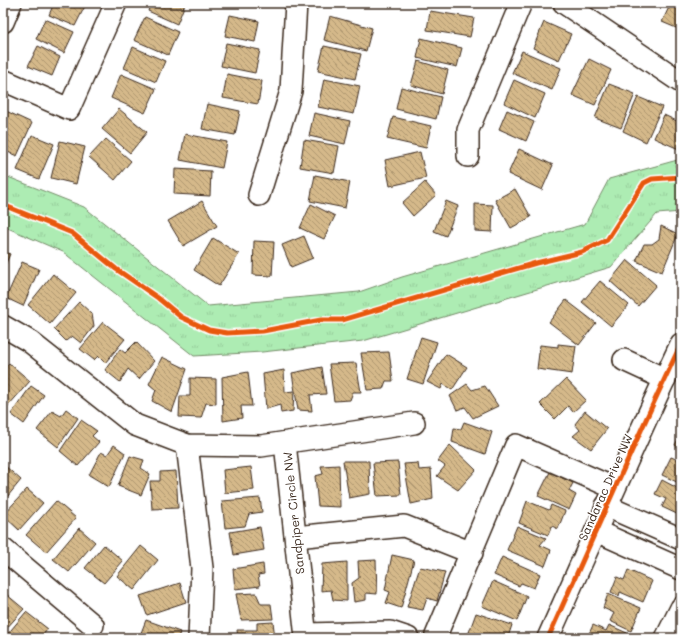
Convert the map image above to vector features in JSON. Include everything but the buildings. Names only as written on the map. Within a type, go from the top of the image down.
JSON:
[{"type":"street","points":[[3,22],[11,3]]},
{"type":"street","points":[[3,80],[69,109],[116,3]]},
{"type":"street","points":[[259,195],[291,91],[296,3]]},
{"type":"street","points":[[468,156],[468,130],[522,3]]},
{"type":"street","points":[[564,3],[681,82]]},
{"type":"street","name":"Sandpiper Circle NW","points":[[3,326],[29,341],[135,425],[187,445],[261,446],[285,443],[306,636]]},
{"type":"street","name":"Sandarac Drive NW","points":[[548,638],[610,497],[681,344]]},
{"type":"street","points":[[624,360],[665,379]]},
{"type":"street","points":[[285,443],[414,423]]},
{"type":"street","points":[[187,445],[202,568],[199,638]]},
{"type":"street","points":[[435,638],[472,553],[516,445],[610,497],[681,539]]},
{"type":"street","points":[[296,537],[404,526],[472,553]]},
{"type":"street","points":[[596,531],[681,569]]},
{"type":"street","points":[[3,550],[94,625]]},
{"type":"street","points":[[666,638],[681,608]]},
{"type":"street","points":[[306,636],[390,632],[408,638]]},
{"type":"green space","points":[[681,159],[681,212],[657,214],[611,267],[363,341],[262,352],[194,356],[63,252],[3,226],[3,175],[84,207],[208,306],[359,292],[402,277],[585,224],[609,179]]},
{"type":"cycle path","points":[[3,205],[72,233],[116,269],[158,298],[181,317],[209,330],[227,333],[263,331],[321,320],[342,320],[536,263],[582,252],[607,240],[644,183],[652,179],[681,177]]},
{"type":"cycle path","points":[[548,638],[681,344]]}]
